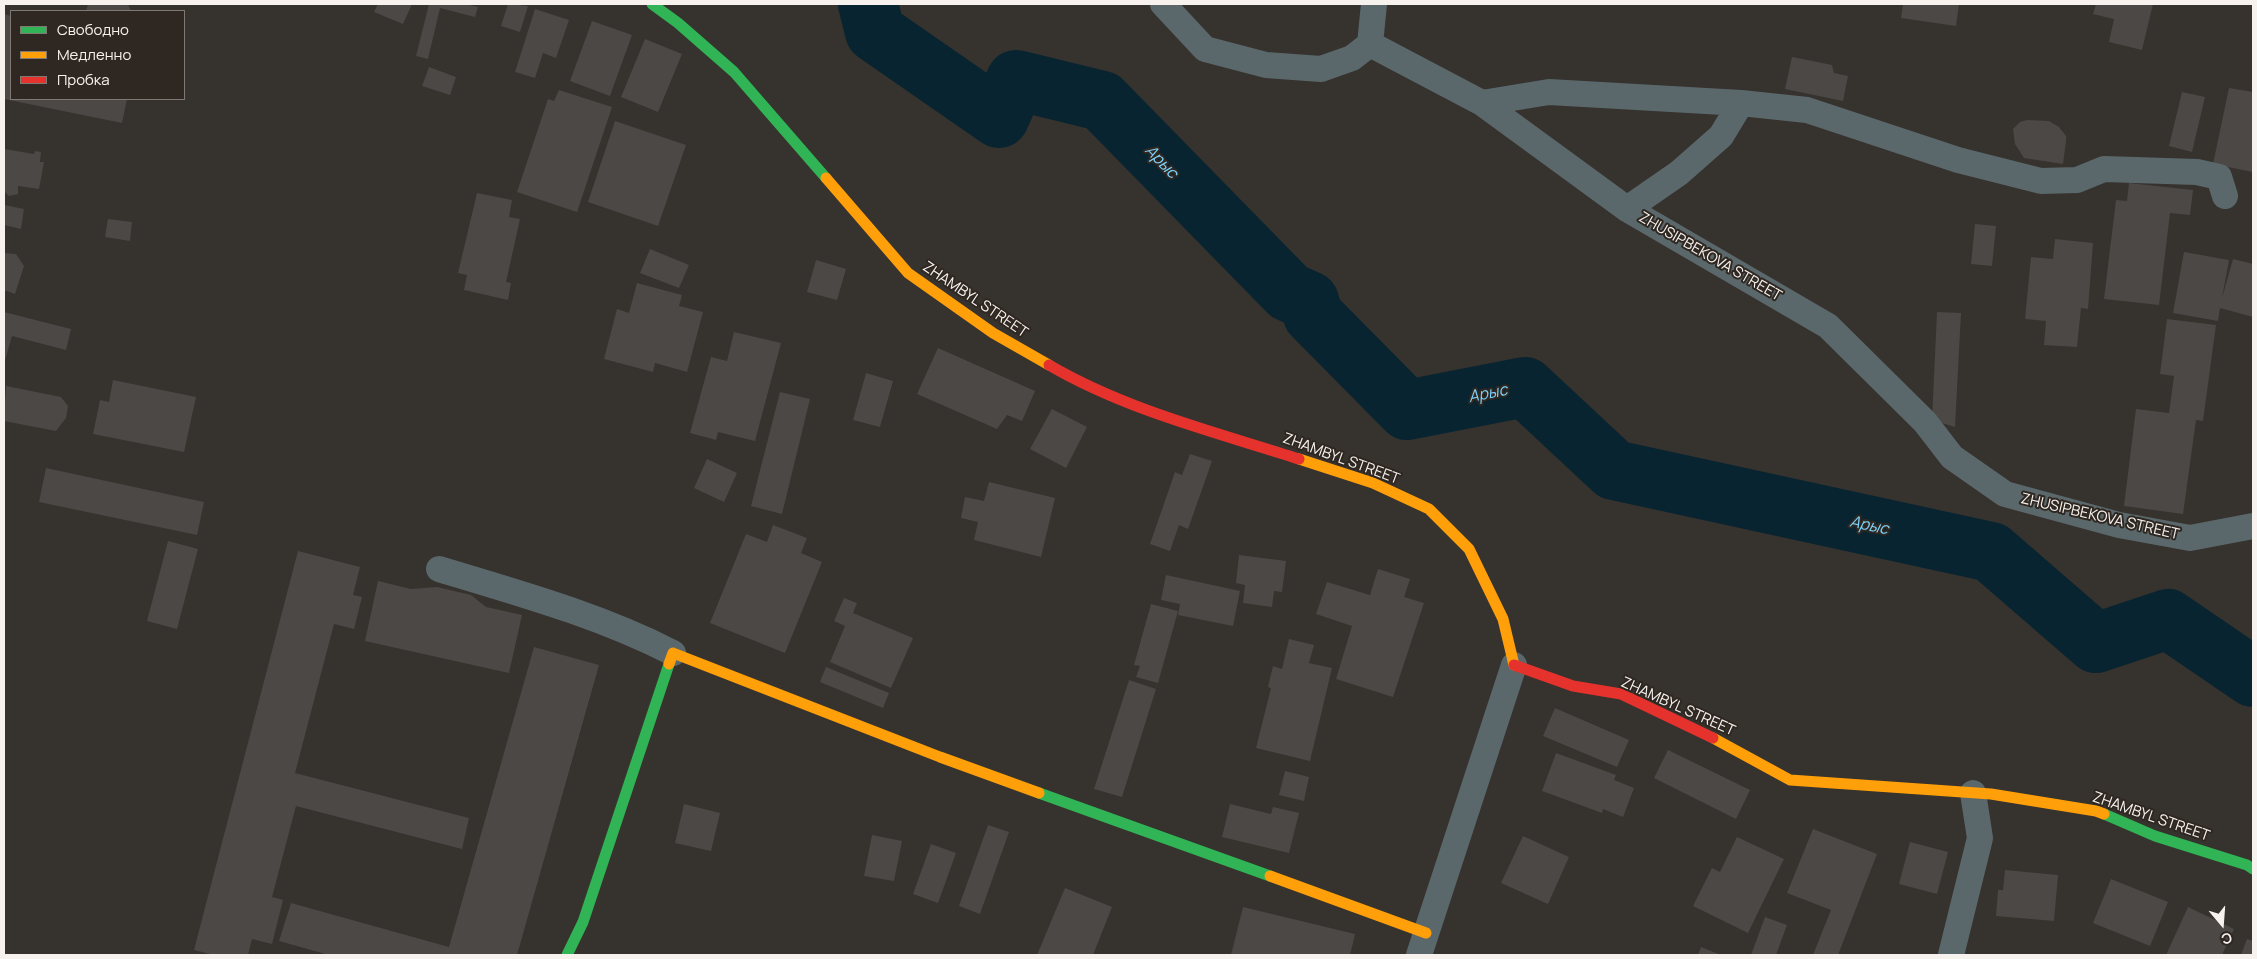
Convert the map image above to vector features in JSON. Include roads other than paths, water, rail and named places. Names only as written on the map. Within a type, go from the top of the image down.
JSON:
[{"type":"street","name":"ZHAMBYL STREET","points":[[652,4],[678,23],[734,72],[908,273],[993,333],[1076,381],[1158,414],[1373,483],[1429,509],[1470,549],[1503,619],[1514,665],[1573,686],[1620,694],[1724,743],[1790,780],[1849,782],[1973,793],[2096,811],[2155,836],[2247,865],[2253,869]]},
{"type":"street","points":[[1163,4],[1205,49],[1266,65],[1321,69],[1352,58],[1370,44],[1374,4]]},
{"type":"street","name":"ZHUSIPBEKOVA STREET","points":[[1370,44],[1482,103],[1627,209],[1828,326],[1925,422],[1952,457],[2005,494],[2119,525],[2190,538],[2253,526]]},
{"type":"street","points":[[1482,103],[1549,92],[1742,103],[1807,110],[1958,160],[2041,181],[2077,180],[2104,170],[2197,172],[2219,177],[2225,196]]},
{"type":"street","points":[[1627,209],[1679,173],[1721,136],[1742,103]]},
{"type":"street","points":[[439,569],[525,594],[617,627],[673,653],[1422,944],[1514,665]]},
{"type":"street","points":[[567,955],[583,922],[673,653]]},
{"type":"street","points":[[1952,955],[1980,838],[1973,793]]},
{"type":"waterway","name":"Арыс","points":[[868,4],[875,32],[999,118],[1016,80],[1102,101],[1289,292],[1309,301],[1313,315],[1407,410],[1525,387],[1614,470],[1991,552],[2096,643],[2168,619],[2253,677]]}]
